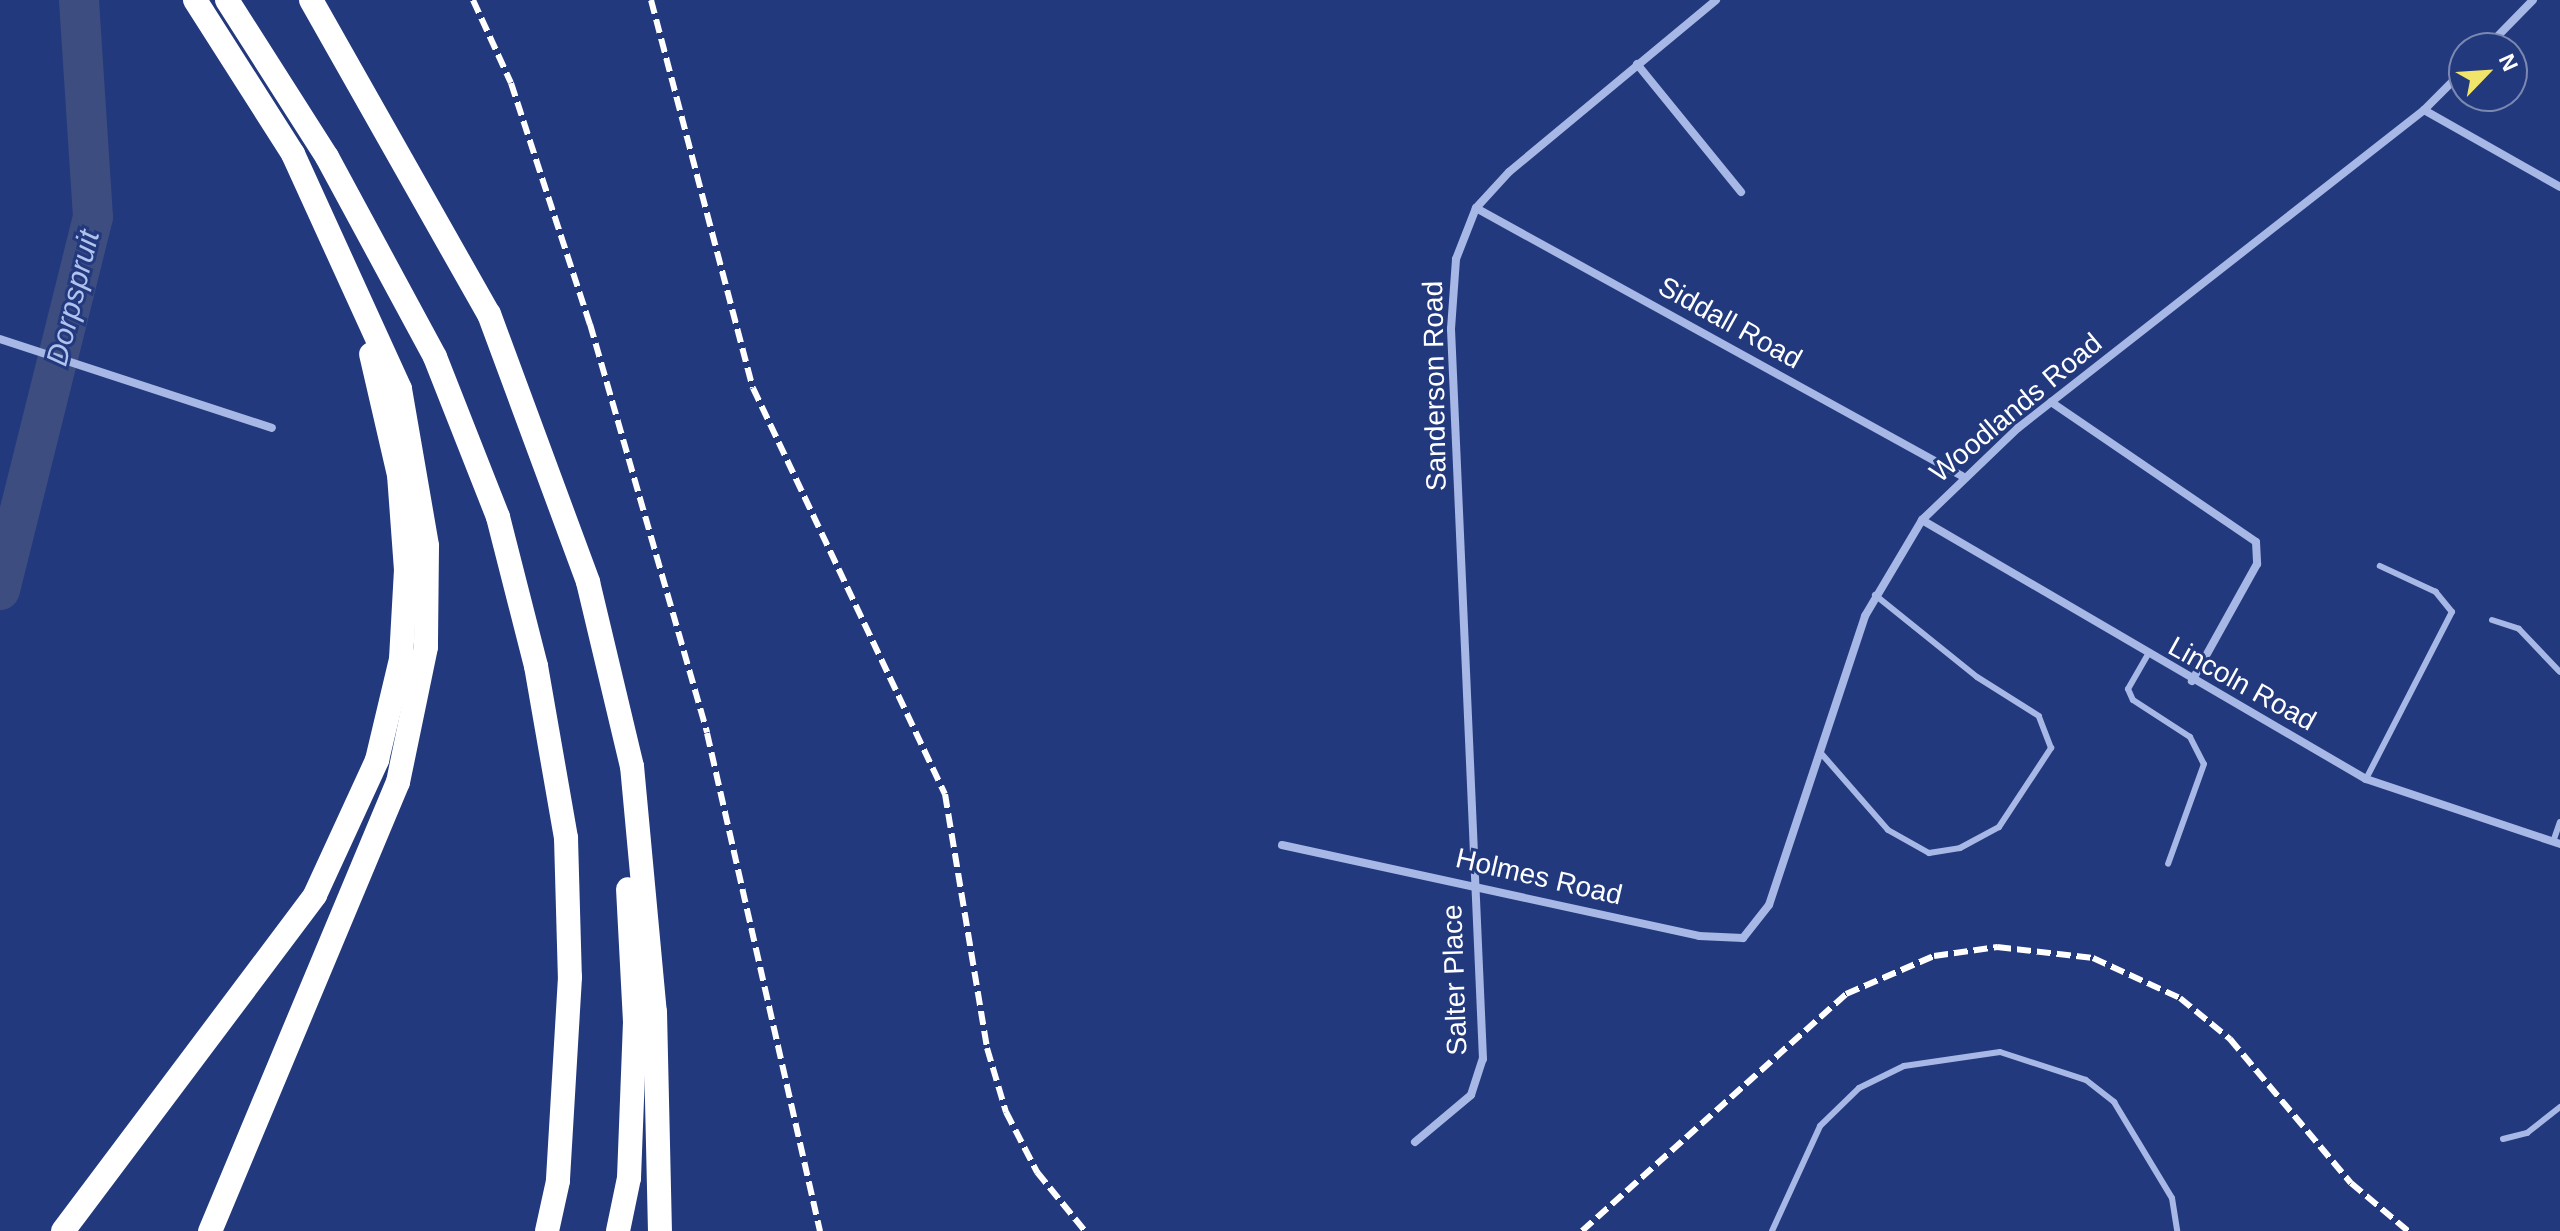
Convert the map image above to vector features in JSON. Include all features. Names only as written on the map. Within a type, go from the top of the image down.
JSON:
[{"type":"highway","points":[[195,0],[293,154],[348,268],[400,389],[419,471],[426,647],[398,782],[210,1231]]},
{"type":"highway","points":[[227,0],[327,157],[435,357],[509,562],[566,838],[570,977],[558,1181],[547,1231]]},
{"type":"highway","points":[[311,0],[489,314],[547,455],[588,582],[632,766],[655,1012],[660,1231]]},
{"type":"highway","points":[[63,1231],[315,895],[377,760],[401,659],[406,570],[399,475],[348,268]]},
{"type":"highway","points":[[588,582],[621,768],[635,1022],[629,1178],[618,1231]]},
{"type":"street","name":"Sanderson Road","points":[[1474,885],[1451,329],[1456,259],[1476,208],[1637,64],[1716,0]]},
{"type":"street","points":[[2502,32],[2533,0]]},
{"type":"street","points":[[1637,64],[1741,192]]},
{"type":"street","name":"Woodlands Road","points":[[1769,905],[1875,595],[1922,520],[1962,476],[2051,402],[2424,110],[2448,86]]},
{"type":"street","points":[[2424,110],[2560,187]]},
{"type":"street","name":"Siddall Road","points":[[1476,208],[1962,476]]},
{"type":"street","points":[[0,339],[272,428]]},
{"type":"street","points":[[2051,402],[2256,542],[2257,564],[2192,681]]},
{"type":"street","name":"Lincoln Road","points":[[1922,520],[2147,656],[2366,779],[2557,843]]},
{"type":"street","name":"Holmes Road","points":[[1282,845],[1729,941],[1757,928],[1769,905]]},
{"type":"street","name":"Salter Place","points":[[1415,1142],[1471,1095],[1483,1059],[1474,885]]},
{"type":"lane","points":[[2366,779],[2452,612],[2436,592],[2380,566]]},
{"type":"lane","points":[[1820,752],[1888,830],[1929,853],[1960,848],[1999,827],[2051,748],[2039,716],[1875,595]]},
{"type":"lane","points":[[2492,620],[2519,629],[2560,672]]},
{"type":"lane","points":[[2147,656],[2128,689],[2133,700],[2190,737],[2204,764],[2168,864]]},
{"type":"lane","points":[[2557,843],[2560,822]]},
{"type":"lane","points":[[1772,1231],[1820,1126],[1859,1088],[1904,1066],[2000,1052],[2086,1080],[2114,1102],[2172,1198],[2177,1231]]},
{"type":"lane","points":[[2503,1139],[2527,1133],[2560,1107]]},
{"type":"waterway","name":"Dorpspruit","points":[[0,590],[93,217],[79,0]]},
{"type":"railway","points":[[473,0],[511,83],[590,324],[707,733],[820,1231]]},
{"type":"railway","points":[[651,0],[753,388],[945,794],[987,1048],[1006,1112],[1037,1172],[1085,1231]]},
{"type":"railway","points":[[1582,1231],[1846,994],[1934,956],[1997,947],[2093,958],[2180,998],[2230,1039],[2351,1183],[2408,1231]]}]
